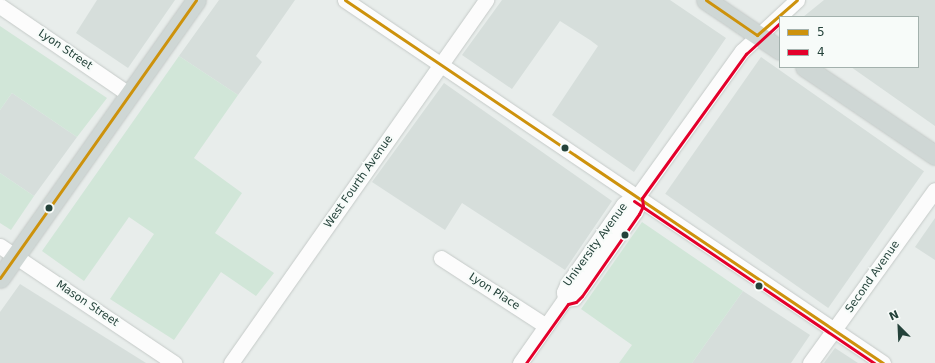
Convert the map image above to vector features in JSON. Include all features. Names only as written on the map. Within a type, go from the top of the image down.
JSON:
[{"type":"main road","points":[[0,278],[196,0]]},
{"type":"main road","points":[[706,0],[779,49]]},
{"type":"main road","points":[[806,68],[935,155]]},
{"type":"street","points":[[345,0],[883,363]]},
{"type":"street","name":"West Fourth Avenue","points":[[231,363],[486,0]]},
{"type":"street","name":"University Avenue","points":[[523,362],[565,299],[574,298],[578,293],[635,212],[638,205],[637,197],[739,56],[757,34],[797,0]]},
{"type":"street","name":"Lyon Street","points":[[0,6],[130,95]]},
{"type":"street","name":"Second Avenue","points":[[810,363],[935,190]]},
{"type":"street","name":"Mason Street","points":[[0,246],[174,363]]},
{"type":"street","name":"Lyon Place","points":[[441,258],[546,326]]},
{"type":"shaded area","points":[[97,0],[175,0],[128,68],[76,33]]},
{"type":"shaded area","points":[[219,0],[295,0],[256,56],[262,62],[238,95],[179,56]]},
{"type":"shaded area","points":[[502,0],[670,0],[726,38],[634,172],[552,115],[598,46],[590,40],[560,21],[512,89],[462,55]]},
{"type":"shaded area","points":[[824,0],[935,0],[935,126],[852,68],[919,68],[919,16],[804,16]]},
{"type":"shaded area","points":[[761,57],[924,171],[828,308],[665,194]]},
{"type":"shaded area","points":[[444,83],[612,201],[565,270],[462,203],[445,230],[372,182]]},
{"type":"shaded area","points":[[12,93],[77,137],[34,196],[0,173],[0,110]]},
{"type":"shaded area","points":[[935,218],[935,260],[915,247]]},
{"type":"shaded area","points":[[20,284],[146,363],[0,363],[0,312]]},
{"type":"shaded area","points":[[743,291],[810,335],[791,363],[692,363]]},
{"type":"shaded area","points":[[835,348],[858,363],[824,363]]},
{"type":"green space","points":[[0,26],[107,98],[77,137],[12,93],[0,110]]},
{"type":"green space","points":[[179,56],[238,95],[194,158],[242,193],[215,233],[274,273],[256,296],[221,272],[174,340],[110,299],[154,234],[129,217],[84,281],[42,251]]},
{"type":"green space","points":[[0,173],[34,196],[11,230],[0,223]]},
{"type":"green space","points":[[642,222],[743,291],[692,363],[619,363],[632,345],[581,309]]},
{"type":"transit line","name":"5","points":[[0,278],[196,0]]},
{"type":"transit line","name":"5","points":[[345,0],[883,363]]},
{"type":"transit line","name":"5","points":[[706,0],[757,35],[797,0]]},
{"type":"transit line","name":"4","points":[[526,363],[568,304],[576,302],[582,296],[639,214],[643,206],[642,198],[746,54],[779,24]]},
{"type":"transit line","name":"4","points":[[634,201],[874,363]]}]
